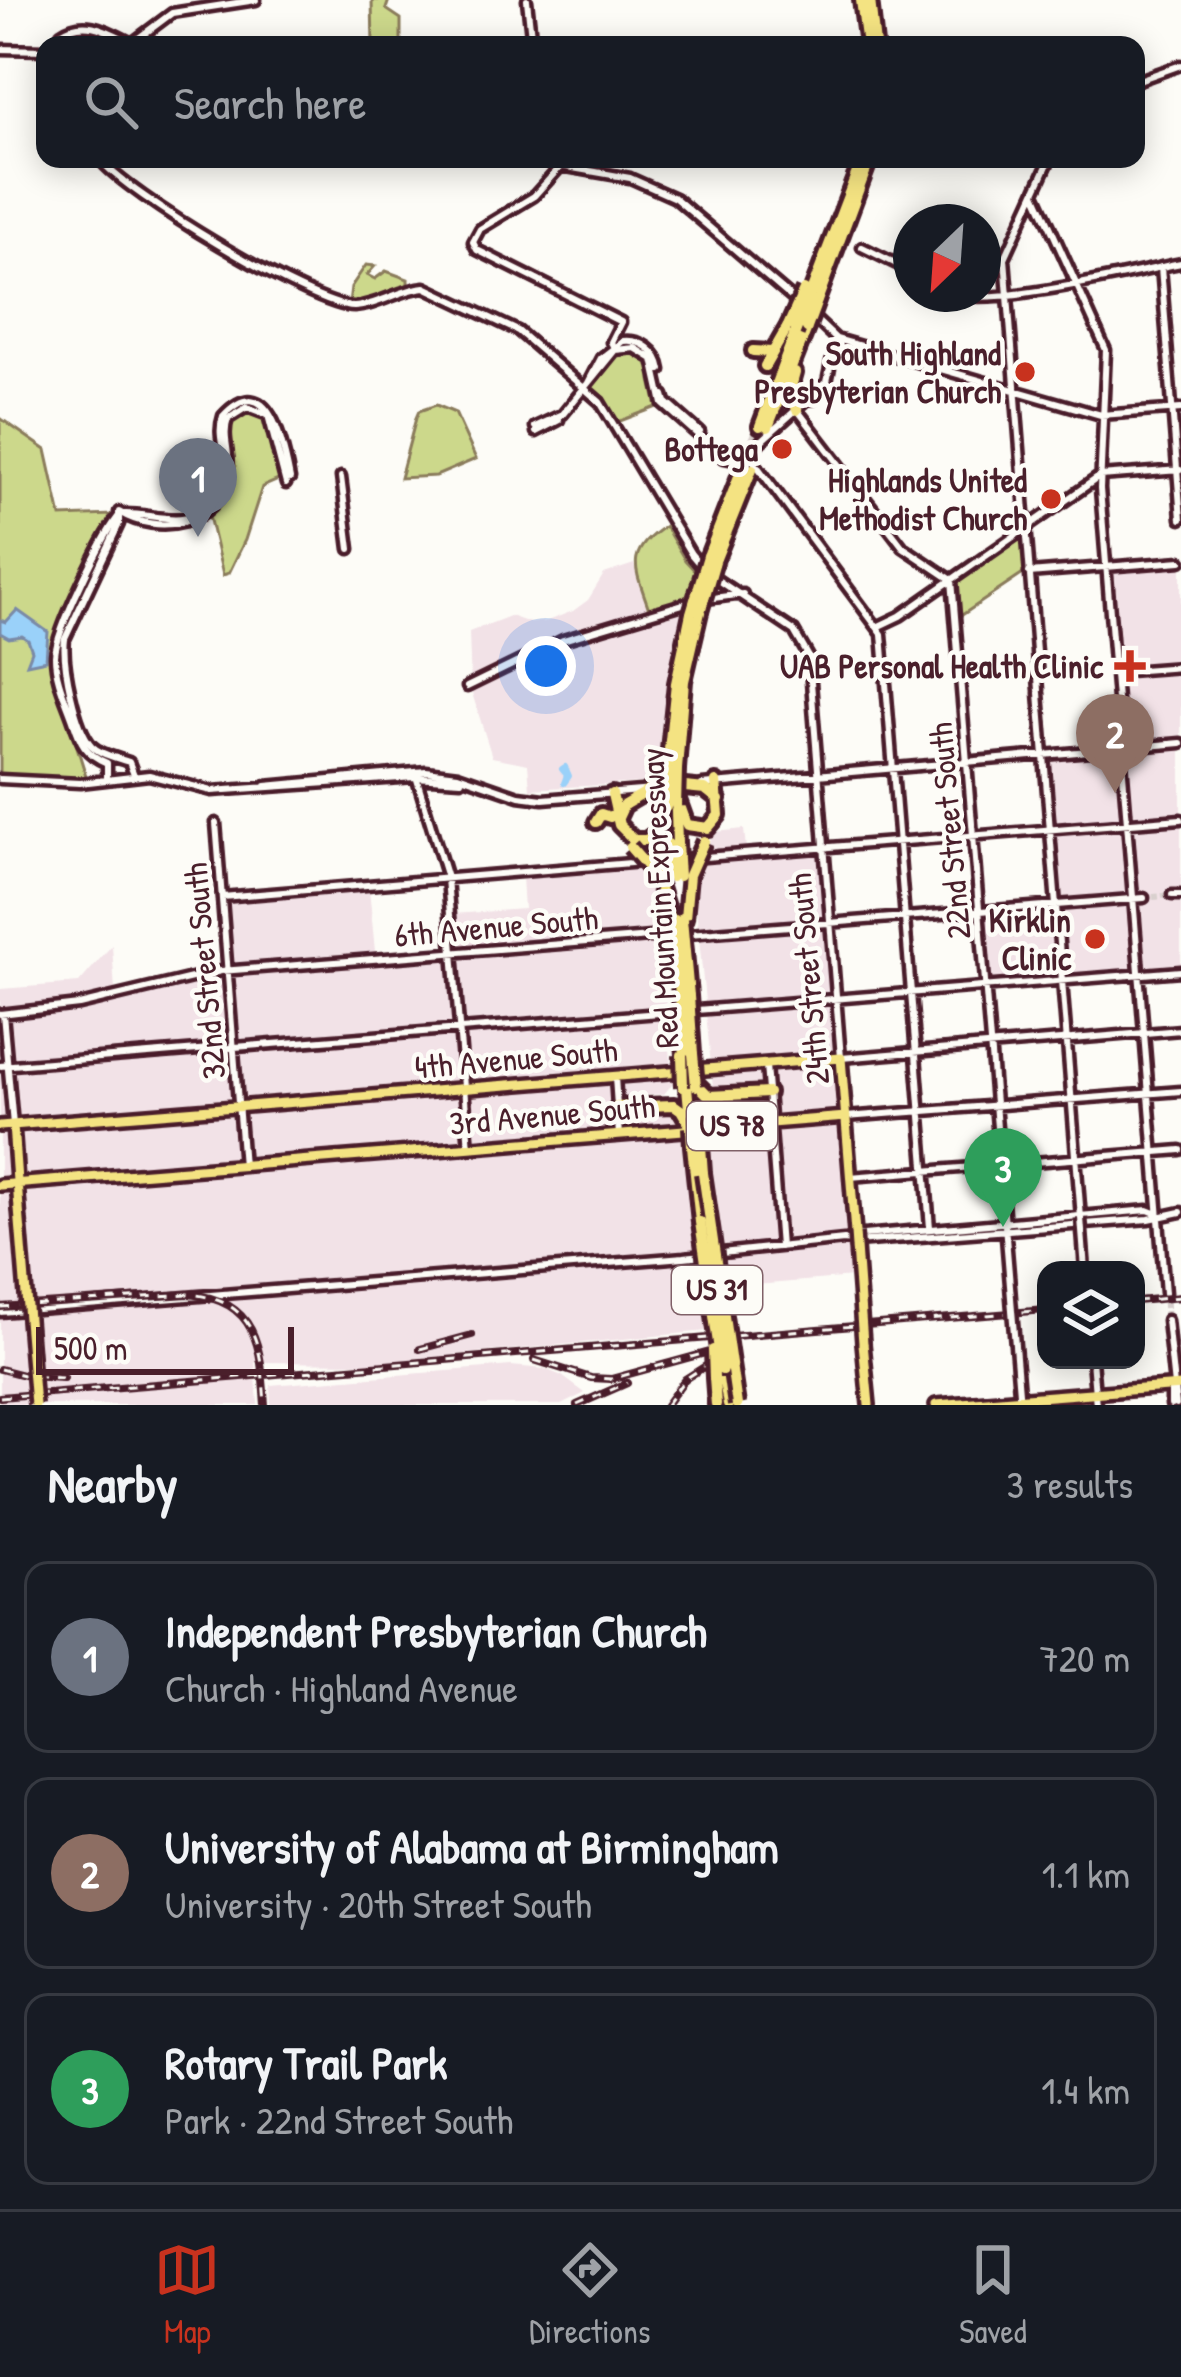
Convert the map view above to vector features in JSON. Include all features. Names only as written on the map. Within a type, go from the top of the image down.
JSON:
[{"type":"highway","points":[[865,0],[870,36]]},
{"type":"highway","points":[[764,426],[862,168]]},
{"type":"highway","points":[[811,295],[862,168]]},
{"type":"highway","points":[[765,366],[772,352],[800,333]]},
{"type":"highway","points":[[797,410],[792,385],[800,333]]},
{"type":"highway","points":[[753,351],[772,352]]},
{"type":"highway","points":[[792,385],[799,397],[813,397]]},
{"type":"highway","name":"Red Mountain Expressway","points":[[678,919],[668,754],[676,683],[712,559],[747,465]]},
{"type":"highway","name":"Red Mountain Expressway","points":[[669,770],[696,612]]},
{"type":"highway","points":[[669,770],[674,801],[684,822],[699,830],[715,822],[719,782]]},
{"type":"highway","points":[[681,949],[674,877],[722,821],[719,782]]},
{"type":"highway","points":[[609,805],[628,837],[646,840],[659,829],[674,801],[704,789],[719,800]]},
{"type":"highway","points":[[609,805],[624,806],[648,791]]},
{"type":"highway","points":[[596,822],[609,805]]},
{"type":"highway","points":[[609,805],[614,830],[674,877]]},
{"type":"highway","name":"Red Mountain Expressway","points":[[681,949],[686,968],[684,996]]},
{"type":"highway","name":"Red Mountain Expressway","points":[[681,949],[700,1172]]},
{"type":"highway","points":[[687,1055],[691,1086]]},
{"type":"highway","points":[[691,1086],[709,1096],[765,1094]]},
{"type":"highway","points":[[617,1107],[670,1099],[691,1086]]},
{"type":"highway","points":[[617,1107],[668,1104],[693,1117],[713,1101],[765,1094]]},
{"type":"highway","name":"US 31","points":[[700,1172],[711,1304],[733,1405]]},
{"type":"highway","name":"US 31","points":[[700,1172],[733,1405]]},
{"type":"highway","points":[[711,1304],[716,1405]]},
{"type":"highway","points":[[705,1405],[714,1379]]},
{"type":"main road","name":"4th Avenue South","points":[[0,1126],[239,1111],[841,1058]]},
{"type":"main road","name":"24th Street South","points":[[841,1058],[868,1399]]},
{"type":"main road","name":"3rd Avenue South","points":[[0,1185],[846,1117]]},
{"type":"main road","points":[[13,1126],[35,1405]]},
{"type":"main road","points":[[942,1405],[1020,1402],[1094,1389],[1176,1386]]},
{"type":"street","points":[[141,36],[172,13],[256,0]]},
{"type":"street","points":[[526,0],[531,36]]},
{"type":"street","points":[[60,36],[73,26],[99,27],[118,36]]},
{"type":"street","points":[[0,49],[36,50]]},
{"type":"street","points":[[1145,78],[1181,65]]},
{"type":"street","points":[[108,168],[146,200],[258,270],[333,301],[354,307],[411,288],[438,290],[518,331],[600,402],[691,554],[707,573],[743,594]]},
{"type":"street","points":[[556,168],[533,196],[476,233],[473,242],[477,250],[621,322],[611,342],[614,348]]},
{"type":"street","points":[[583,168],[630,178],[686,205],[836,339],[1101,415],[1177,409]]},
{"type":"street","points":[[1046,168],[1005,258],[1006,294],[1084,1261]]},
{"type":"street","points":[[1035,193],[1106,350],[1100,476],[1165,1293]]},
{"type":"street","points":[[862,247],[893,262]]},
{"type":"street","points":[[1001,295],[1181,263]]},
{"type":"street","points":[[1161,267],[1177,409],[1181,519]]},
{"type":"street","points":[[747,465],[827,382],[836,339]]},
{"type":"street","points":[[535,429],[563,414],[601,358],[632,340],[655,354],[666,401],[729,459],[747,465],[879,626],[930,1228]]},
{"type":"street","points":[[833,360],[851,344]]},
{"type":"street","points":[[121,515],[179,520],[204,508],[224,472],[219,434],[224,416],[244,402],[272,412],[288,481]]},
{"type":"street","points":[[797,410],[903,547],[952,580]]},
{"type":"street","points":[[879,626],[1100,476],[1179,470]]},
{"type":"street","points":[[341,477],[350,549]]},
{"type":"street","points":[[111,779],[106,763],[82,746],[57,674],[56,657],[62,629],[121,515]]},
{"type":"street","points":[[121,515],[65,640],[63,660],[87,739],[98,751],[129,762],[134,775]]},
{"type":"street","points":[[1029,573],[1181,561]]},
{"type":"street","name":"22nd Street South","points":[[952,580],[1020,1402]]},
{"type":"street","points":[[467,686],[568,638],[679,604],[743,594]]},
{"type":"street","name":"24th Street South","points":[[743,594],[794,631],[804,641],[809,657],[841,1058]]},
{"type":"street","points":[[1115,672],[1181,667]]},
{"type":"street","points":[[0,779],[80,783],[134,775],[212,791],[415,774],[465,779],[532,798],[609,805],[648,791],[674,801],[719,782],[1181,743]]},
{"type":"street","points":[[266,787],[415,774]]},
{"type":"street","points":[[415,774],[447,878],[469,1148]]},
{"type":"street","points":[[222,897],[1181,819]]},
{"type":"street","name":"32nd Street South","points":[[216,823],[244,1166]]},
{"type":"street","name":"6th Avenue South","points":[[2,1014],[79,1005],[203,974],[1144,898]]},
{"type":"street","points":[[4,1065],[1181,971]]},
{"type":"street","points":[[2,1014],[13,1126]]},
{"type":"street","name":"4th Avenue South","points":[[841,1058],[1181,1030]]},
{"type":"street","points":[[766,1064],[780,1247]]},
{"type":"street","points":[[615,1077],[619,1136]]},
{"type":"street","name":"3rd Avenue South","points":[[846,1117],[1181,1091]]},
{"type":"street","points":[[850,1177],[1181,1150]]},
{"type":"street","points":[[0,1312],[844,1240],[867,1242],[1148,1210],[1158,1214]]},
{"type":"street","points":[[1017,1225],[1149,1219],[1181,1212]]},
{"type":"street","points":[[844,1240],[856,1234],[1006,1226]]},
{"type":"street","points":[[1167,1321],[1176,1386],[1173,1405]]},
{"type":"street","points":[[1093,1369],[1096,1405]]},
{"type":"shaded area","points":[[1181,558],[1181,970],[987,987],[980,911],[1057,903],[1045,756],[1121,749],[1108,565]]},
{"type":"shaded area","points":[[634,564],[651,616],[686,607],[687,612],[666,698],[659,782],[530,789],[528,764],[492,757],[471,690],[469,632],[510,616],[530,623],[573,611],[588,600],[604,574]]},
{"type":"shaded area","points":[[744,829],[747,859],[819,854],[853,1277],[704,1289],[707,1331],[371,1363],[255,1362],[258,1405],[0,1405],[0,989],[79,983],[112,945],[115,991],[229,967],[225,900],[369,888],[376,962],[455,957],[453,914],[524,909],[522,877],[645,867],[655,879],[673,1083],[664,1094],[623,1097],[624,1112],[668,1109],[679,1117],[708,1115],[720,1107],[761,1102],[759,1085],[713,1087],[695,895],[699,855],[715,832]]},
{"type":"shaded area","points":[[511,1366],[545,1369],[585,1393],[561,1405],[271,1405],[270,1385]]},
{"type":"green space","points":[[372,0],[389,0],[386,9],[401,19],[401,36],[373,36]]},
{"type":"green space","points":[[366,265],[375,266],[367,275],[375,279],[386,271],[408,279],[408,289],[349,303],[351,287]]},
{"type":"green space","points":[[621,350],[635,350],[653,364],[657,407],[615,423],[591,387]]},
{"type":"green space","points":[[436,405],[455,413],[476,459],[436,476],[400,478],[419,411]]},
{"type":"green space","points":[[249,409],[267,420],[283,478],[262,487],[245,540],[229,573],[223,575],[209,516],[233,478],[230,420]]},
{"type":"green space","points":[[0,418],[46,450],[61,517],[112,515],[58,627],[52,666],[87,779],[0,774]]},
{"type":"green space","points":[[665,526],[698,574],[691,598],[649,609],[636,562],[643,545]]},
{"type":"green space","points":[[1022,538],[1026,572],[959,617],[957,582]]},
{"type":"water","points":[[17,610],[48,632],[46,660],[27,664],[32,651],[28,640],[0,633],[0,620],[6,622]]},
{"type":"waterway","points":[[565,767],[569,776],[564,783],[567,775],[562,769],[565,767]]},
{"type":"tunnel","points":[[741,471],[760,426]]},
{"type":"tunnel","points":[[752,469],[765,432]]},
{"type":"tunnel","points":[[1144,898],[1172,895]]},
{"type":"tunnel","points":[[1165,1293],[1167,1320]]},
{"type":"railway","points":[[0,1307],[188,1294],[211,1298],[242,1316],[251,1330],[265,1405]]},
{"type":"railway","points":[[1145,1300],[1181,1297]]},
{"type":"railway","points":[[0,1397],[1037,1311]]},
{"type":"railway","points":[[420,1349],[472,1335]]},
{"type":"railway","points":[[534,1360],[591,1378],[611,1379],[713,1351]]},
{"type":"railway","points":[[666,1405],[685,1379],[718,1358]]},
{"type":"railway","points":[[0,1369],[63,1378]]},
{"type":"railway","points":[[577,1405],[627,1383]]},
{"type":"place","name":"South Highland Presbyterian Church","points":[[1025,372]]},
{"type":"place","name":"Bottega","points":[[782,449]]},
{"type":"place","name":"Highlands United Methodist Church","points":[[1051,499]]},
{"type":"place","name":"Independent Presbyterian Church","points":[[198,537]]},
{"type":"place","name":"UAB Personal Health Clinic","points":[[1130,666]]},
{"type":"place","name":"University of Alabama at Birmingham","points":[[1115,793]]},
{"type":"place","name":"Kirklin Clinic","points":[[1095,939]]},
{"type":"place","name":"Rotary Trail Park","points":[[1003,1227]]}]
